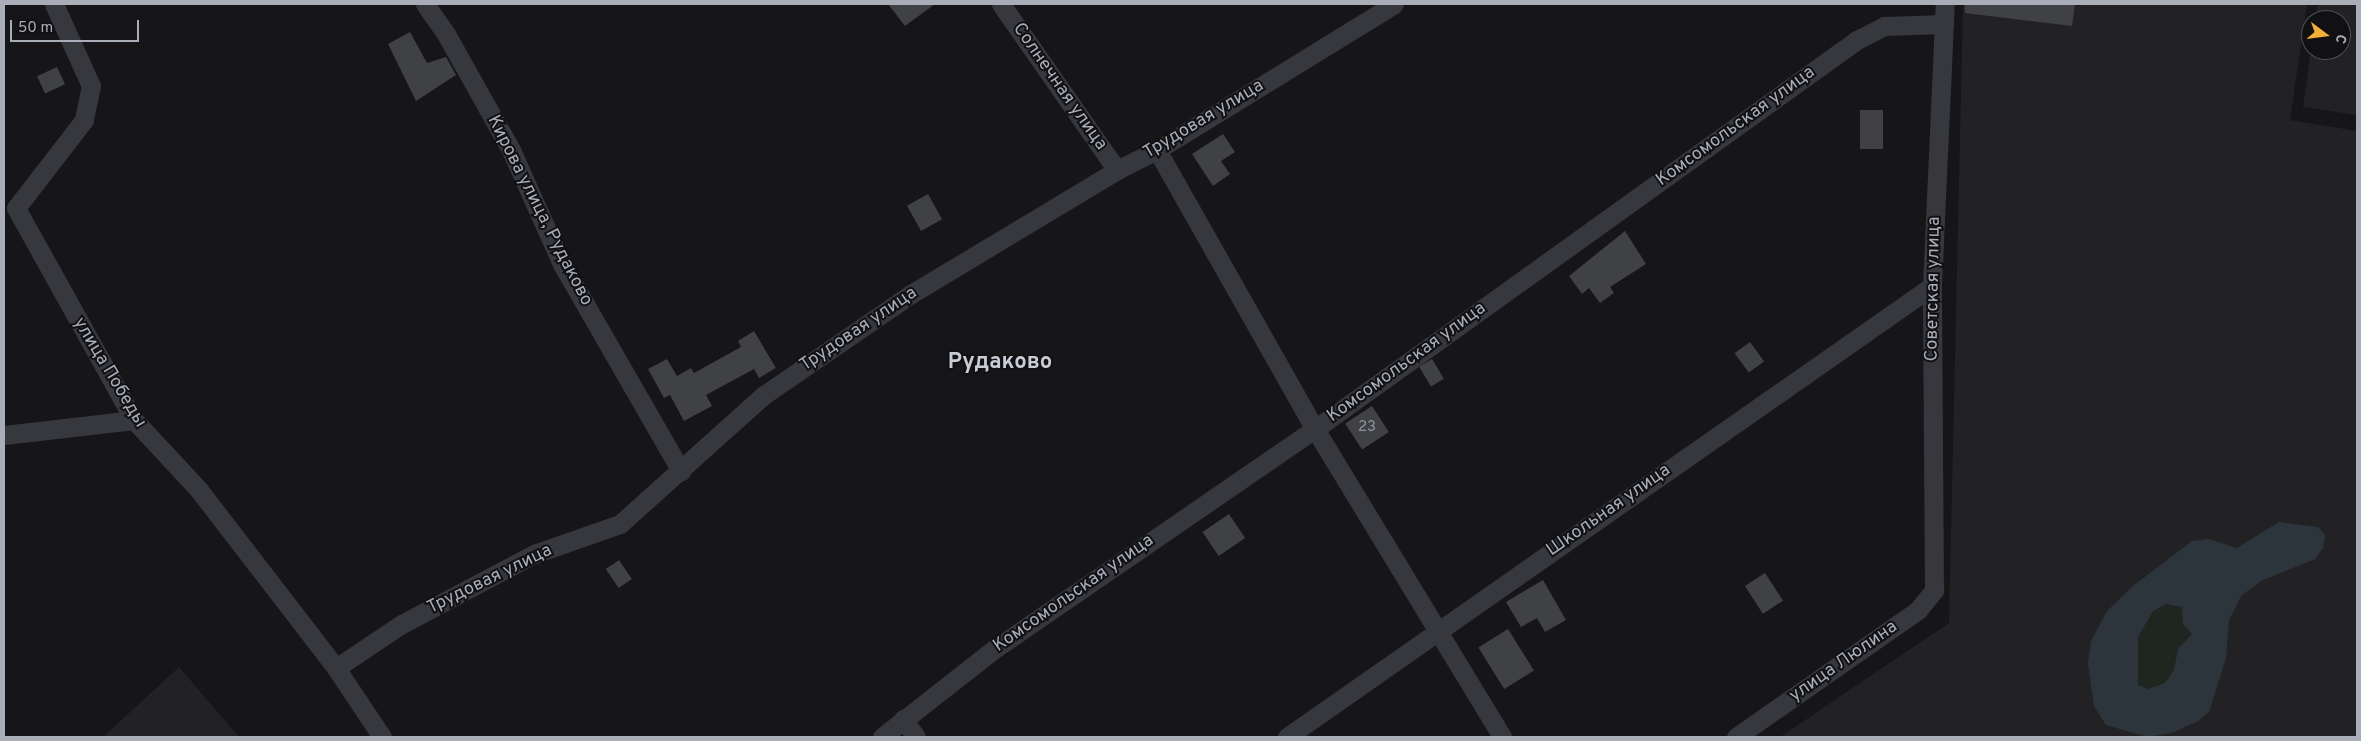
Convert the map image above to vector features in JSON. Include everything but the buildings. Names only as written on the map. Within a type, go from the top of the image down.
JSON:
[{"type":"street","name":"улица Победы","points":[[54,4],[91,86],[84,120],[16,208],[134,420],[199,490],[336,668],[382,737]]},
{"type":"street","name":"Кирова улица, Рудаково","points":[[425,4],[446,34],[511,150],[562,264],[681,471]]},
{"type":"street","name":"Солнечная улица","points":[[1001,4],[1116,170]]},
{"type":"street","name":"Трудовая улица","points":[[336,668],[400,625],[534,554],[620,524],[764,395],[910,294],[1116,170],[1157,150],[1394,4]]},
{"type":"street","name":"Советская улица","points":[[1934,574],[1932,286],[1945,4]]},
{"type":"street","name":"Комсомольская улица","points":[[882,737],[993,650],[1315,429],[1857,40],[1884,26],[1944,24]]},
{"type":"street","points":[[1157,150],[1315,429],[1436,632],[1502,737]]},
{"type":"street","name":"Школьная улица","points":[[1287,737],[1932,286]]},
{"type":"street","points":[[4,435],[134,420]]},
{"type":"street","name":"улица Люлина","points":[[1736,737],[1918,610],[1934,590],[1934,574]]},
{"type":"street","points":[[903,719],[916,737]]},
{"type":"shaded area","points":[[1963,4],[2307,4],[2306,10],[2301,10],[2301,45],[2290,120],[2357,131],[2357,737],[1780,737],[1949,623]]},
{"type":"shaded area","points":[[2318,4],[2357,4],[2357,115],[2303,107],[2310,60],[2351,60],[2351,10],[2317,10]]},
{"type":"shaded area","points":[[2279,522],[2318,527],[2325,535],[2323,548],[2315,559],[2261,581],[2241,596],[2229,620],[2226,658],[2209,712],[2198,721],[2172,733],[2147,737],[2106,725],[2094,706],[2088,664],[2091,641],[2107,611],[2133,586],[2192,541],[2209,539],[2237,548]],"holes":[[[2166,604],[2182,607],[2183,624],[2192,634],[2178,649],[2174,670],[2165,683],[2148,689],[2138,685],[2138,637],[2153,611]]]},
{"type":"shaded area","points":[[2166,604],[2182,607],[2183,624],[2192,634],[2178,649],[2174,670],[2165,683],[2148,689],[2138,685],[2138,637],[2153,611]]},
{"type":"shaded area","points":[[179,667],[239,737],[103,737]]},
{"type":"district","name":"Рудаково","points":[[1000,363]]}]
